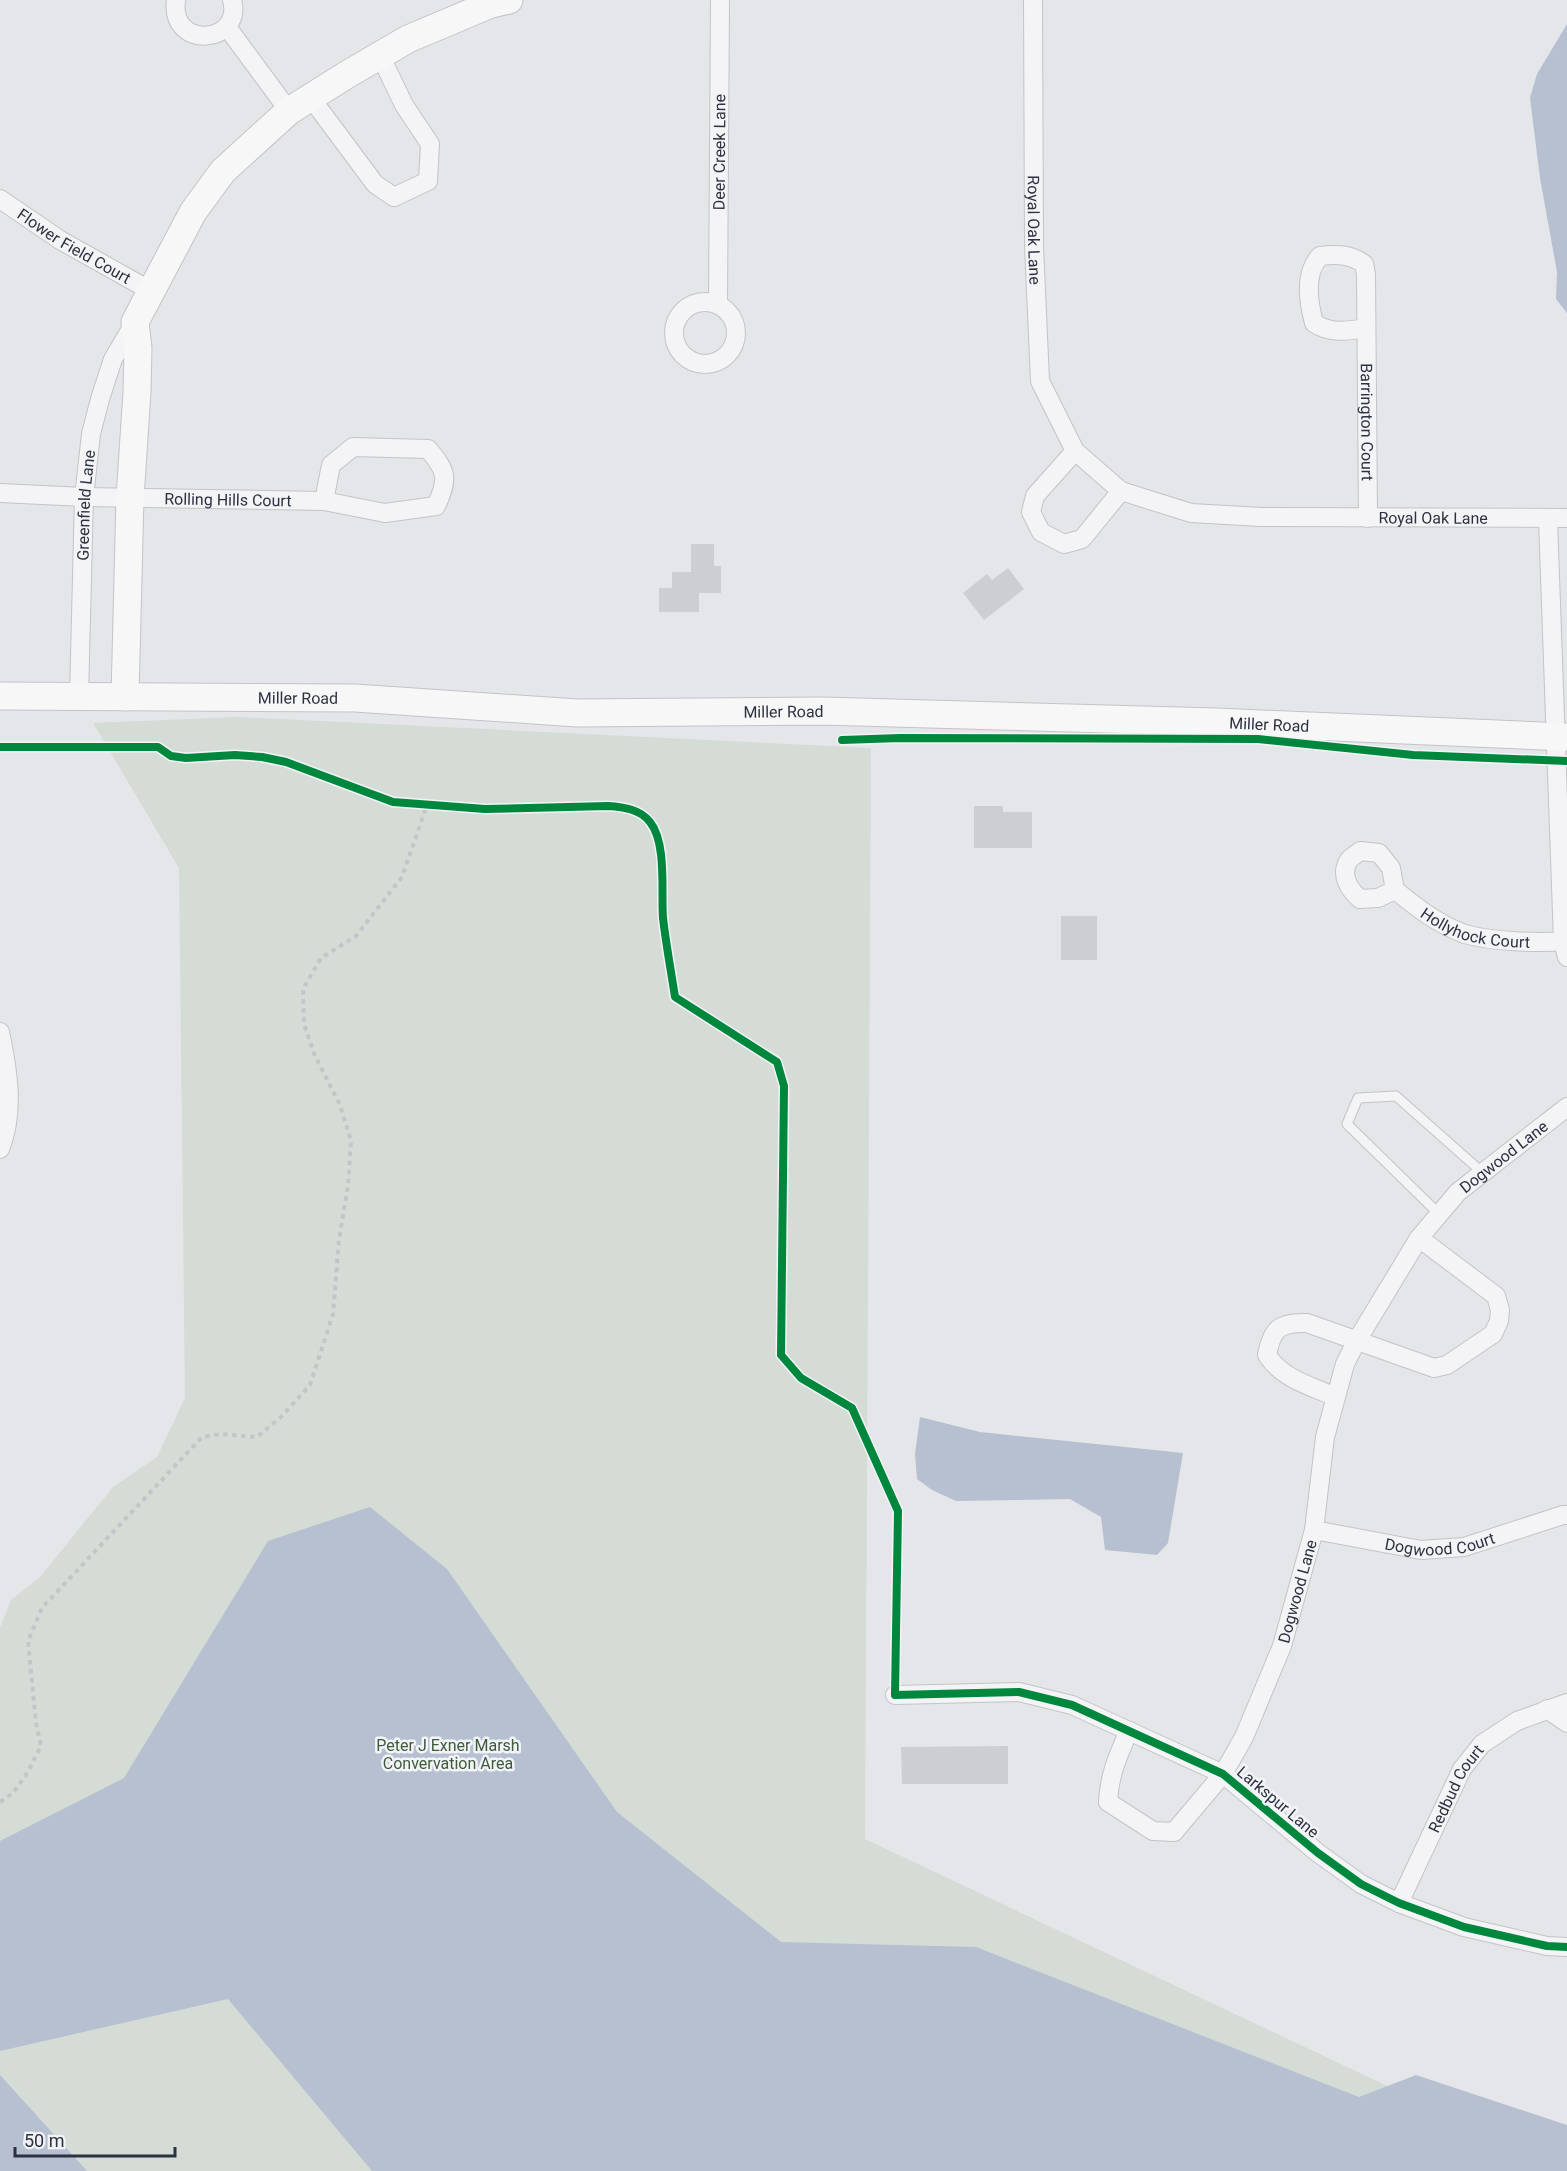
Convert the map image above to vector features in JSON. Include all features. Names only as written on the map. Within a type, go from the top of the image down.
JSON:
[{"type":"street","points":[[176,0],[175,9],[178,20],[185,29],[195,35],[206,37],[218,34],[227,27],[232,17],[232,0]]},
{"type":"street","name":"Deer Creek Lane","points":[[718,305],[720,0]]},
{"type":"street","name":"Royal Oak Lane","points":[[1033,0],[1034,246],[1040,381],[1075,451],[1121,491],[1191,513],[1262,517],[1567,519]]},
{"type":"street","name":"Greenfield Lane","points":[[79,697],[84,497],[91,434],[113,359],[193,212],[223,171],[300,105],[408,39],[496,2]]},
{"type":"street","points":[[227,27],[375,184],[394,197],[428,181],[430,144],[404,105],[380,55]]},
{"type":"street","name":"Flower Field Court","points":[[0,199],[60,240],[151,291]]},
{"type":"street","name":"Barrington Court","points":[[1366,328],[1334,331],[1321,328],[1314,323],[1309,293],[1310,270],[1320,256],[1337,254],[1354,257],[1364,264],[1366,274],[1368,518]]},
{"type":"street","points":[[125,697],[130,498],[137,392],[138,348],[135,322]]},
{"type":"street","name":"Rolling Hills Court","points":[[0,493],[84,497],[324,501],[385,513],[436,506],[446,486],[441,464],[428,449],[353,447],[331,465],[324,501]]},
{"type":"street","points":[[1075,451],[1035,496],[1031,512],[1041,532],[1064,544],[1082,539],[1121,491]]},
{"type":"street","points":[[1548,520],[1562,736],[1566,947]]},
{"type":"street","name":"Miller Road","points":[[0,696],[355,698],[577,713],[822,711],[1204,722],[1562,736]]},
{"type":"street","name":"Hollyhock Court","points":[[1395,890],[1425,914],[1465,933],[1500,940],[1566,947]]},
{"type":"street","points":[[0,1032],[9,1084],[6,1134],[0,1149]]},
{"type":"street","name":"Dogwood Lane","points":[[1223,1774],[1244,1737],[1282,1646],[1314,1530],[1325,1437],[1345,1364],[1356,1342],[1419,1238],[1458,1192],[1567,1107]]},
{"type":"street","points":[[1336,1397],[1285,1375],[1274,1367],[1267,1355],[1270,1337],[1277,1328],[1292,1322],[1307,1323],[1434,1368],[1447,1365],[1493,1334],[1499,1321],[1500,1310],[1496,1296],[1419,1238]]},
{"type":"street","name":"Dogwood Court","points":[[1314,1530],[1421,1550],[1464,1547],[1566,1513]]},
{"type":"street","name":"Larkspur Lane","points":[[895,1695],[1019,1692],[1072,1705],[1223,1774],[1318,1853],[1361,1884],[1399,1903],[1464,1927],[1547,1946],[1567,1947]]},
{"type":"street","name":"Redbud Court","points":[[1399,1903],[1462,1769],[1482,1744],[1517,1721],[1567,1703]]},
{"type":"street","points":[[1548,1709],[1567,1723]]},
{"type":"street","name":"Larkspur Lane","points":[[1129,1731],[1109,1783],[1108,1802],[1153,1831],[1174,1832],[1223,1774]]},
{"type":"lane","points":[[1439,1214],[1347,1124],[1358,1098],[1396,1096],[1483,1173]]},
{"type":"path","points":[[416,804],[439,806]]},
{"type":"path","points":[[0,1802],[13,1793],[28,1772],[41,1746],[36,1723],[28,1641],[42,1608],[202,1437],[221,1434],[257,1437],[282,1416],[310,1385],[333,1314],[351,1141],[340,1105],[315,1056],[304,1024],[303,989],[321,958],[356,936],[402,877],[427,805]]},
{"type":"green space","name":"Peter J Exner Marsh Convervation Area","points":[[238,717],[871,748],[865,1839],[1567,2171],[0,2171],[0,1628],[11,1600],[40,1577],[113,1487],[157,1457],[185,1398],[179,868],[93,723]]},
{"type":"water","points":[[1567,24],[1567,313],[1556,299],[1557,272],[1540,178],[1530,98],[1537,74]]},
{"type":"water","points":[[920,1417],[980,1432],[1183,1453],[1168,1543],[1157,1555],[1105,1550],[1101,1517],[1070,1499],[956,1501],[932,1490],[917,1479],[915,1454]]},
{"type":"water","points":[[370,1507],[447,1569],[617,1812],[781,1942],[976,1947],[1359,2097],[1416,2075],[1567,2125],[1567,2171],[372,2171],[228,1999],[0,2051],[0,1841],[124,1778],[268,1541]]},
{"type":"water","points":[[0,2075],[87,2171],[0,2171]]},
{"type":"building","points":[[691,544],[714,544],[714,566],[721,566],[721,593],[699,593],[699,612],[659,612],[659,588],[672,588],[672,572],[691,572]]},
{"type":"building","points":[[1008,568],[1024,589],[984,620],[963,593],[987,574],[992,580]]},
{"type":"building","points":[[974,806],[1003,806],[1003,812],[1032,812],[1032,848],[974,848]]},
{"type":"building","points":[[1061,916],[1097,916],[1097,960],[1061,960]]},
{"type":"building","points":[[1008,1746],[1008,1784],[902,1784],[901,1747]]},
{"type":"cycle path","points":[[842,740],[900,738],[1258,739],[1413,755],[1567,761]]},
{"type":"cycle path","points":[[0,747],[158,747],[171,756],[186,758],[235,755],[262,757],[286,762],[393,802],[485,809],[608,806],[641,814],[650,822],[659,842],[663,918],[675,997],[777,1062],[784,1086],[781,1355],[801,1378],[852,1408],[898,1511],[895,1695],[1019,1692],[1072,1705],[1223,1774],[1318,1853],[1361,1884],[1399,1903],[1464,1927],[1547,1946],[1567,1947]]}]
